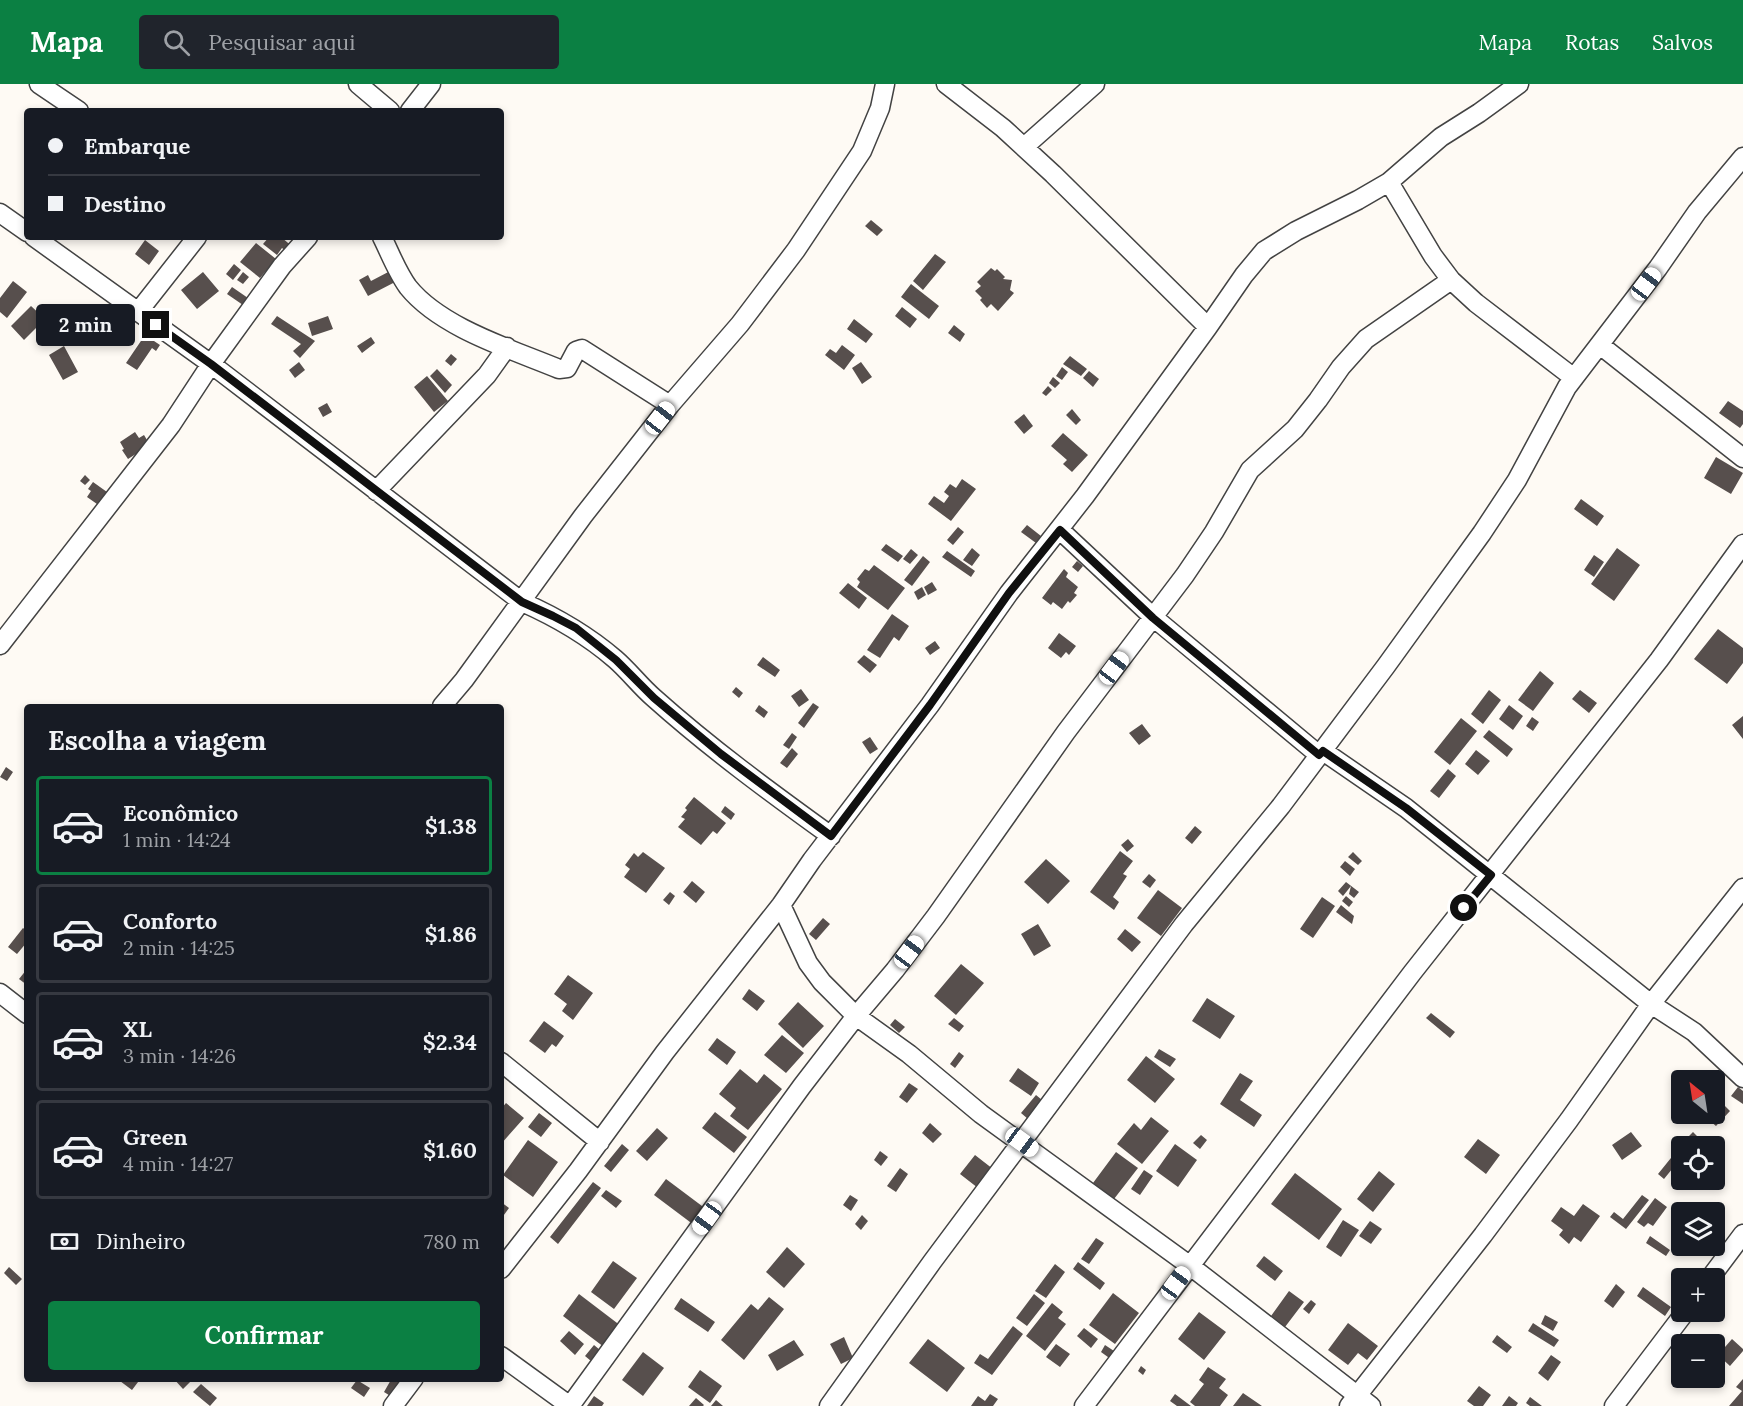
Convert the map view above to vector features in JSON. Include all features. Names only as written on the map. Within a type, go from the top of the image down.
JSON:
[{"type":"street","points":[[39,84],[75,108]]},
{"type":"street","points":[[358,84],[386,108]]},
{"type":"street","points":[[412,108],[431,84]]},
{"type":"street","points":[[444,704],[670,405],[740,324],[796,250],[862,151],[880,108],[885,84]]},
{"type":"street","points":[[946,84],[1024,147],[1208,327]]},
{"type":"street","points":[[1024,147],[1095,84]]},
{"type":"street","points":[[504,1265],[600,1142],[665,1052],[781,905],[930,705],[1009,593],[1060,530],[1264,250],[1389,182],[1441,137],[1519,84]]},
{"type":"street","points":[[828,1406],[932,1262],[1184,924],[1281,806],[1321,753],[1482,533],[1517,480],[1567,387],[1697,212],[1743,157]]},
{"type":"street","points":[[1389,182],[1433,256],[1451,280],[1476,303],[1574,378]]},
{"type":"street","points":[[0,213],[24,230]]},
{"type":"street","points":[[38,240],[211,364],[522,602],[576,628],[616,660],[654,698],[721,754],[831,836]]},
{"type":"street","points":[[138,312],[195,240]]},
{"type":"street","points":[[0,645],[171,425],[211,364],[282,267],[305,240]]},
{"type":"street","points":[[384,240],[408,286],[427,306],[448,321],[563,369],[567,368],[576,351],[582,349],[670,405]]},
{"type":"street","points":[[504,1358],[570,1406],[795,1096],[856,1016],[896,970],[1066,732],[1153,618],[1214,532],[1250,470],[1295,429],[1341,367],[1366,339],[1451,280]]},
{"type":"street","points":[[1600,345],[1743,458]]},
{"type":"street","points":[[376,491],[487,375],[507,347]]},
{"type":"street","points":[[1060,530],[1153,618],[1321,753],[1406,808],[1651,1004],[1695,1032],[1743,1078]]},
{"type":"street","points":[[1084,1406],[1412,973],[1659,660],[1743,544]]},
{"type":"street","points":[[781,905],[808,963],[822,982],[856,1016],[909,1053],[981,1114],[1190,1265],[1359,1402],[1563,1129],[1651,1004],[1743,888]]},
{"type":"street","points":[[1,994],[24,1012]]},
{"type":"street","points":[[504,1064],[600,1142]]},
{"type":"street","points":[[1718,1268],[1743,1234]]},
{"type":"street","points":[[1614,1406],[1678,1322]]},
{"type":"street","points":[[393,1406],[411,1382]]},
{"type":"building","points":[[871,220],[883,230],[877,236],[865,226]]},
{"type":"building","points":[[145,240],[159,251],[149,265],[135,254]]},
{"type":"building","points":[[266,240],[285,240],[294,248],[289,254],[282,248],[277,255],[263,244]]},
{"type":"building","points":[[256,243],[276,259],[260,278],[240,262]]},
{"type":"building","points":[[935,254],[946,262],[923,290],[913,281]]},
{"type":"building","points":[[234,264],[241,270],[233,280],[226,274]]},
{"type":"building","points":[[991,268],[995,271],[997,269],[1005,277],[1003,279],[1012,280],[1010,290],[1014,293],[998,311],[991,304],[987,308],[975,291],[981,286],[977,282]]},
{"type":"building","points":[[394,269],[399,280],[368,296],[359,280],[368,275],[371,281]]},
{"type":"building","points":[[203,272],[219,291],[197,309],[181,290]]},
{"type":"building","points":[[243,272],[249,277],[243,284],[237,280]]},
{"type":"building","points":[[13,281],[27,292],[7,318],[0,312],[0,298]]},
{"type":"building","points":[[911,284],[939,306],[929,319],[901,297]]},
{"type":"building","points":[[232,287],[248,298],[243,305],[227,294]]},
{"type":"building","points":[[31,306],[45,319],[24,340],[11,326]]},
{"type":"building","points":[[902,307],[917,319],[910,328],[895,316]]},
{"type":"building","points":[[277,316],[315,341],[300,358],[293,351],[301,344],[271,324]]},
{"type":"building","points":[[328,316],[333,329],[312,336],[308,323]]},
{"type":"building","points":[[854,319],[873,334],[866,343],[847,329]]},
{"type":"building","points":[[954,325],[965,334],[960,342],[948,333]]},
{"type":"building","points":[[145,335],[160,345],[156,351],[152,348],[137,370],[126,363]]},
{"type":"building","points":[[371,337],[375,343],[362,353],[357,346]]},
{"type":"building","points":[[842,345],[855,355],[844,370],[825,355],[830,349],[836,353]]},
{"type":"building","points":[[64,346],[78,372],[63,380],[49,355]]},
{"type":"building","points":[[451,354],[457,359],[451,366],[445,361]]},
{"type":"building","points":[[1070,356],[1087,369],[1081,376],[1063,364]]},
{"type":"building","points":[[299,362],[305,370],[295,378],[289,370]]},
{"type":"building","points":[[861,362],[872,377],[862,384],[852,368]]},
{"type":"building","points":[[1062,367],[1068,372],[1062,380],[1056,376]]},
{"type":"building","points":[[437,369],[452,385],[445,393],[430,376]]},
{"type":"building","points":[[1089,371],[1099,379],[1093,387],[1083,378]]},
{"type":"building","points":[[427,376],[448,401],[434,412],[414,387]]},
{"type":"building","points":[[1053,377],[1060,383],[1055,388],[1049,383]]},
{"type":"building","points":[[1048,386],[1052,390],[1046,396],[1042,393]]},
{"type":"building","points":[[1728,401],[1743,411],[1743,424],[1740,428],[1719,413]]},
{"type":"building","points":[[327,403],[332,412],[323,417],[318,408]]},
{"type":"building","points":[[1072,409],[1081,420],[1076,425],[1066,415]]},
{"type":"building","points":[[1024,414],[1033,426],[1024,434],[1014,422]]},
{"type":"building","points":[[135,432],[139,438],[144,435],[150,445],[128,459],[120,442]]},
{"type":"building","points":[[1063,433],[1088,455],[1072,472],[1063,464],[1067,460],[1051,446]]},
{"type":"building","points":[[1716,457],[1743,473],[1731,494],[1704,478]]},
{"type":"building","points":[[85,475],[90,480],[85,485],[80,481]]},
{"type":"building","points":[[962,479],[976,489],[951,521],[928,504],[934,496],[944,503],[949,496],[944,492],[950,484],[956,488]]},
{"type":"building","points":[[93,482],[107,492],[97,504],[87,497],[91,491],[88,489]]},
{"type":"building","points":[[1581,499],[1604,516],[1597,526],[1574,509]]},
{"type":"building","points":[[1027,525],[1041,536],[1036,543],[1021,532]]},
{"type":"building","points":[[958,527],[964,532],[953,545],[947,540]]},
{"type":"building","points":[[886,544],[903,556],[898,562],[881,550]]},
{"type":"building","points":[[972,548],[980,555],[972,566],[963,560]]},
{"type":"building","points":[[1617,548],[1640,565],[1614,601],[1591,584]]},
{"type":"building","points":[[911,549],[918,555],[910,564],[903,559]]},
{"type":"building","points":[[947,551],[975,571],[971,577],[942,557]]},
{"type":"building","points":[[1594,555],[1604,562],[1594,577],[1584,570]]},
{"type":"building","points":[[923,556],[930,562],[912,586],[904,580]]},
{"type":"building","points":[[1077,561],[1083,566],[1078,572],[1072,567]]},
{"type":"building","points":[[874,565],[905,588],[888,610],[857,587],[860,582],[857,579],[865,569],[869,571]]},
{"type":"building","points":[[1064,569],[1068,573],[1066,577],[1078,587],[1074,593],[1077,595],[1062,609],[1042,598]]},
{"type":"building","points":[[932,582],[937,590],[928,595],[924,587]]},
{"type":"building","points":[[848,583],[867,598],[859,609],[839,593]]},
{"type":"building","points":[[922,587],[926,595],[918,600],[914,592]]},
{"type":"building","points":[[892,614],[909,626],[899,641],[894,637],[880,658],[867,650]]},
{"type":"building","points":[[1718,629],[1743,648],[1743,663],[1727,684],[1694,659]]},
{"type":"building","points":[[1059,633],[1076,646],[1069,655],[1066,652],[1061,658],[1048,648]]},
{"type":"building","points":[[935,641],[940,648],[930,655],[925,648]]},
{"type":"building","points":[[864,655],[877,665],[870,673],[857,662]]},
{"type":"building","points":[[763,657],[780,670],[775,677],[757,665]]},
{"type":"building","points":[[1540,671],[1554,683],[1533,711],[1518,700]]},
{"type":"building","points":[[736,687],[743,693],[739,698],[732,692]]},
{"type":"building","points":[[801,689],[809,700],[799,707],[791,696]]},
{"type":"building","points":[[1489,690],[1501,700],[1483,724],[1471,714]]},
{"type":"building","points":[[1580,690],[1597,703],[1589,713],[1572,699]]},
{"type":"building","points":[[813,703],[819,707],[804,728],[798,723]]},
{"type":"building","points":[[759,705],[768,712],[764,718],[755,711]]},
{"type":"building","points":[[1509,705],[1523,716],[1513,730],[1499,719]]},
{"type":"building","points":[[1743,716],[1743,739],[1732,725]]},
{"type":"building","points":[[1532,717],[1539,722],[1533,731],[1526,726]]},
{"type":"building","points":[[1461,718],[1477,731],[1450,765],[1434,752]]},
{"type":"building","points":[[1142,724],[1151,736],[1139,745],[1129,733]]},
{"type":"building","points":[[1489,730],[1513,749],[1507,757],[1483,737]]},
{"type":"building","points":[[792,733],[797,737],[789,749],[783,745]]},
{"type":"building","points":[[870,737],[878,749],[870,754],[862,742]]},
{"type":"building","points":[[792,748],[798,754],[787,768],[780,763]]},
{"type":"building","points":[[1476,750],[1490,761],[1478,775],[1465,764]]},
{"type":"building","points":[[6,767],[13,772],[7,781],[0,777]]},
{"type":"building","points":[[1448,769],[1456,776],[1439,798],[1430,791]]},
{"type":"building","points":[[694,797],[726,823],[717,834],[713,831],[701,845],[678,827],[685,819],[681,817],[687,810],[685,808]]},
{"type":"building","points":[[725,806],[735,814],[731,820],[721,812]]},
{"type":"building","points":[[1195,826],[1202,832],[1192,844],[1185,838]]},
{"type":"building","points":[[1128,839],[1134,846],[1127,852],[1121,845]]},
{"type":"building","points":[[1120,851],[1133,861],[1123,874],[1127,876],[1113,897],[1119,902],[1114,910],[1090,892]]},
{"type":"building","points":[[643,852],[665,868],[646,893],[624,877],[630,869],[625,865],[634,853],[638,857]]},
{"type":"building","points":[[1353,852],[1362,861],[1358,865],[1348,857]]},
{"type":"building","points":[[1046,859],[1070,881],[1048,904],[1024,882]]},
{"type":"building","points":[[1345,861],[1355,869],[1350,876],[1340,867]]},
{"type":"building","points":[[1149,874],[1156,880],[1150,888],[1142,882]]},
{"type":"building","points":[[692,881],[705,892],[696,903],[683,892]]},
{"type":"building","points":[[1346,882],[1359,892],[1354,898],[1349,894],[1351,886],[1343,896],[1338,891]]},
{"type":"building","points":[[1158,890],[1182,908],[1161,936],[1137,918]]},
{"type":"building","points":[[670,892],[675,896],[669,905],[663,900]]},
{"type":"building","points":[[1346,896],[1353,902],[1349,907],[1342,901]]},
{"type":"building","points":[[1322,897],[1335,906],[1313,938],[1300,929]]},
{"type":"building","points":[[1341,905],[1354,916],[1352,924],[1336,912]]},
{"type":"building","points":[[823,918],[830,924],[816,940],[809,934]]},
{"type":"building","points":[[1038,924],[1051,946],[1034,956],[1021,934]]},
{"type":"building","points":[[24,929],[24,946],[17,954],[8,947]]},
{"type":"building","points":[[1125,929],[1141,942],[1132,952],[1117,939]]},
{"type":"building","points":[[961,964],[984,983],[956,1015],[934,996]]},
{"type":"building","points":[[24,973],[24,983],[19,979]]},
{"type":"building","points":[[568,975],[593,993],[573,1020],[562,1011],[567,1004],[554,994]]},
{"type":"building","points":[[749,989],[765,1001],[757,1011],[742,999]]},
{"type":"building","points":[[1207,998],[1235,1016],[1220,1039],[1192,1021]]},
{"type":"building","points":[[798,1002],[824,1026],[803,1048],[778,1024]]},
{"type":"building","points":[[1431,1013],[1455,1032],[1450,1038],[1426,1018]]},
{"type":"building","points":[[954,1018],[964,1026],[959,1032],[948,1024]]},
{"type":"building","points":[[895,1019],[905,1027],[899,1033],[890,1025]]},
{"type":"building","points":[[544,1021],[564,1036],[556,1047],[552,1044],[545,1053],[529,1041]]},
{"type":"building","points":[[782,1035],[804,1053],[786,1073],[764,1055]]},
{"type":"building","points":[[717,1038],[736,1052],[727,1065],[708,1050]]},
{"type":"building","points":[[1159,1049],[1176,1059],[1170,1067],[1154,1057]]},
{"type":"building","points":[[959,1052],[964,1056],[955,1068],[950,1064]]},
{"type":"building","points":[[1146,1056],[1175,1079],[1155,1103],[1127,1080]]},
{"type":"building","points":[[1018,1068],[1039,1083],[1031,1096],[1009,1081]]},
{"type":"building","points":[[740,1069],[757,1083],[764,1074],[782,1089],[748,1130],[730,1116],[736,1108],[719,1094]]},
{"type":"building","points":[[1240,1073],[1253,1081],[1240,1100],[1262,1115],[1254,1127],[1220,1104]]},
{"type":"building","points":[[909,1083],[918,1089],[907,1103],[899,1097]]},
{"type":"building","points":[[1738,1087],[1743,1091],[1743,1104],[1731,1096]]},
{"type":"building","points":[[1036,1095],[1042,1100],[1028,1119],[1021,1113]]},
{"type":"building","points":[[506,1103],[524,1118],[504,1141],[504,1105]]},
{"type":"building","points":[[1725,1106],[1730,1111],[1725,1116]]},
{"type":"building","points":[[715,1112],[747,1137],[734,1153],[702,1128]]},
{"type":"building","points":[[539,1113],[552,1123],[541,1137],[528,1127]]},
{"type":"building","points":[[1151,1117],[1169,1131],[1142,1164],[1117,1144],[1134,1123],[1141,1130]]},
{"type":"building","points":[[930,1123],[942,1134],[933,1143],[922,1133]]},
{"type":"building","points":[[657,1128],[668,1138],[647,1161],[636,1151]]},
{"type":"building","points":[[1631,1132],[1642,1146],[1622,1160],[1612,1145]]},
{"type":"building","points":[[1201,1135],[1207,1140],[1200,1149],[1193,1143]]},
{"type":"building","points":[[1478,1139],[1500,1155],[1486,1174],[1464,1157]]},
{"type":"building","points":[[528,1140],[558,1162],[533,1197],[504,1174]]},
{"type":"building","points":[[622,1144],[629,1150],[611,1172],[604,1166]]},
{"type":"building","points":[[1175,1144],[1197,1160],[1178,1187],[1156,1171]]},
{"type":"building","points":[[880,1151],[888,1157],[881,1166],[874,1160]]},
{"type":"building","points":[[1116,1152],[1138,1168],[1114,1199],[1093,1183]]},
{"type":"building","points":[[975,1155],[993,1169],[978,1188],[960,1174]]},
{"type":"building","points":[[1671,1158],[1671,1170],[1664,1179],[1658,1174]]},
{"type":"building","points":[[900,1168],[908,1174],[896,1192],[887,1186]]},
{"type":"building","points":[[1144,1170],[1153,1176],[1140,1195],[1131,1189]]},
{"type":"building","points":[[1379,1171],[1395,1184],[1373,1212],[1357,1199]]},
{"type":"building","points":[[1295,1173],[1342,1209],[1319,1240],[1271,1204]]},
{"type":"building","points":[[666,1179],[706,1209],[694,1225],[654,1195]]},
{"type":"building","points":[[593,1182],[601,1188],[558,1244],[550,1237]]},
{"type":"building","points":[[606,1190],[622,1201],[616,1208],[601,1196]]},
{"type":"building","points":[[850,1195],[858,1200],[851,1211],[843,1205]]},
{"type":"building","points":[[1642,1195],[1649,1200],[1626,1229],[1610,1217],[1614,1212],[1623,1219]]},
{"type":"building","points":[[1655,1198],[1667,1207],[1653,1226],[1648,1223],[1644,1227],[1637,1222]]},
{"type":"building","points":[[504,1204],[509,1208],[504,1215]]},
{"type":"building","points":[[1583,1204],[1600,1216],[1581,1242],[1574,1237],[1569,1244],[1559,1235],[1563,1230],[1551,1221],[1561,1207],[1574,1216]]},
{"type":"building","points":[[862,1215],[868,1221],[861,1230],[855,1224]]},
{"type":"building","points":[[1343,1220],[1359,1230],[1341,1257],[1326,1247]]},
{"type":"building","points":[[1370,1221],[1382,1229],[1371,1244],[1359,1236]]},
{"type":"building","points":[[1650,1236],[1670,1250],[1666,1256],[1646,1243]]},
{"type":"building","points":[[1096,1238],[1104,1243],[1089,1264],[1081,1259]]},
{"type":"building","points":[[787,1247],[805,1264],[784,1288],[766,1272]]},
{"type":"building","points":[[1264,1256],[1283,1271],[1275,1281],[1256,1266]]},
{"type":"building","points":[[613,1261],[637,1278],[614,1309],[591,1292]]},
{"type":"building","points":[[1078,1262],[1105,1283],[1100,1290],[1073,1269]]},
{"type":"building","points":[[1055,1264],[1065,1272],[1046,1298],[1035,1291]]},
{"type":"building","points":[[9,1267],[22,1279],[16,1285],[4,1273]]},
{"type":"building","points":[[1616,1284],[1625,1292],[1613,1308],[1604,1301]]},
{"type":"building","points":[[1643,1287],[1671,1307],[1665,1316],[1637,1296]]},
{"type":"building","points":[[1289,1291],[1304,1302],[1285,1327],[1271,1316]]},
{"type":"building","points":[[1113,1293],[1139,1313],[1115,1344],[1089,1325]]},
{"type":"building","points":[[579,1294],[621,1326],[604,1347],[563,1316]]},
{"type":"building","points":[[1034,1294],[1045,1303],[1027,1326],[1016,1318]]},
{"type":"building","points":[[769,1297],[784,1309],[744,1360],[721,1340],[751,1304],[758,1310]]},
{"type":"building","points":[[681,1298],[715,1322],[708,1332],[674,1309]]},
{"type":"building","points":[[1311,1300],[1316,1304],[1309,1314],[1303,1309]]},
{"type":"building","points":[[1052,1303],[1063,1312],[1058,1318],[1066,1324],[1045,1351],[1026,1336]]},
{"type":"building","points":[[1199,1312],[1226,1332],[1204,1360],[1178,1339]]},
{"type":"building","points":[[1545,1315],[1558,1322],[1553,1331],[1541,1324]]},
{"type":"building","points":[[1348,1323],[1378,1346],[1367,1360],[1358,1353],[1348,1365],[1328,1350]]},
{"type":"building","points":[[1533,1323],[1559,1340],[1554,1347],[1528,1331]]},
{"type":"building","points":[[1013,1326],[1023,1334],[992,1375],[974,1363],[980,1354],[988,1359]]},
{"type":"building","points":[[1084,1328],[1098,1339],[1091,1348],[1077,1336]]},
{"type":"building","points":[[569,1331],[584,1344],[575,1355],[560,1341]]},
{"type":"building","points":[[1497,1335],[1512,1347],[1507,1353],[1492,1342]]},
{"type":"building","points":[[844,1337],[853,1358],[841,1364],[830,1344]]},
{"type":"building","points":[[928,1339],[965,1368],[947,1392],[909,1363]]},
{"type":"building","points":[[1732,1339],[1743,1349],[1730,1366],[1725,1361],[1725,1347]]},
{"type":"building","points":[[794,1340],[804,1355],[777,1371],[768,1355]]},
{"type":"building","points":[[1056,1344],[1070,1354],[1060,1367],[1046,1357]]},
{"type":"building","points":[[594,1345],[600,1350],[591,1361],[585,1356]]},
{"type":"building","points":[[1105,1345],[1117,1353],[1112,1360],[1101,1352]]},
{"type":"building","points":[[643,1352],[664,1368],[643,1396],[622,1380]]},
{"type":"building","points":[[1551,1355],[1561,1362],[1548,1381],[1538,1373]]},
{"type":"building","points":[[1141,1366],[1146,1370],[1143,1375],[1138,1371]]},
{"type":"building","points":[[1208,1367],[1226,1379],[1219,1388],[1228,1395],[1220,1406],[1195,1406],[1190,1402],[1204,1384],[1199,1380]]},
{"type":"building","points":[[700,1370],[722,1386],[710,1403],[688,1387]]},
{"type":"building","points":[[1743,1379],[1743,1406],[1729,1406],[1742,1391],[1736,1387]]},
{"type":"building","points":[[121,1382],[138,1382],[132,1390]]},
{"type":"building","points":[[177,1382],[190,1382],[183,1389]]},
{"type":"building","points":[[356,1382],[360,1382],[370,1388],[364,1397],[351,1388]]},
{"type":"building","points":[[390,1382],[401,1382],[392,1397],[384,1392]]},
{"type":"building","points":[[201,1384],[217,1398],[210,1406],[193,1392]]},
{"type":"building","points":[[1479,1386],[1491,1395],[1483,1406],[1474,1406],[1467,1401]]},
{"type":"building","points":[[1243,1393],[1262,1406],[1233,1406]]},
{"type":"building","points":[[990,1394],[998,1399],[993,1406],[971,1406],[978,1396],[985,1401]]},
{"type":"building","points":[[1175,1394],[1191,1406],[1177,1406],[1170,1401]]},
{"type":"building","points":[[594,1396],[604,1403],[602,1406],[587,1406]]},
{"type":"building","points":[[1509,1396],[1518,1403],[1516,1406],[1502,1406]]},
{"type":"building","points":[[1530,1397],[1542,1406],[1530,1406],[1526,1403]]},
{"type":"building","points":[[696,1398],[704,1405],[689,1406]]},
{"type":"building","points":[[716,1400],[723,1406],[711,1406]]},
{"type":"route","points":[[156,325],[211,364],[522,602],[576,628],[616,660],[654,698],[721,754],[831,836],[930,705],[1009,593],[1060,530],[1153,618],[1319,755],[1323,751],[1406,808],[1491,875],[1464,908]]}]
